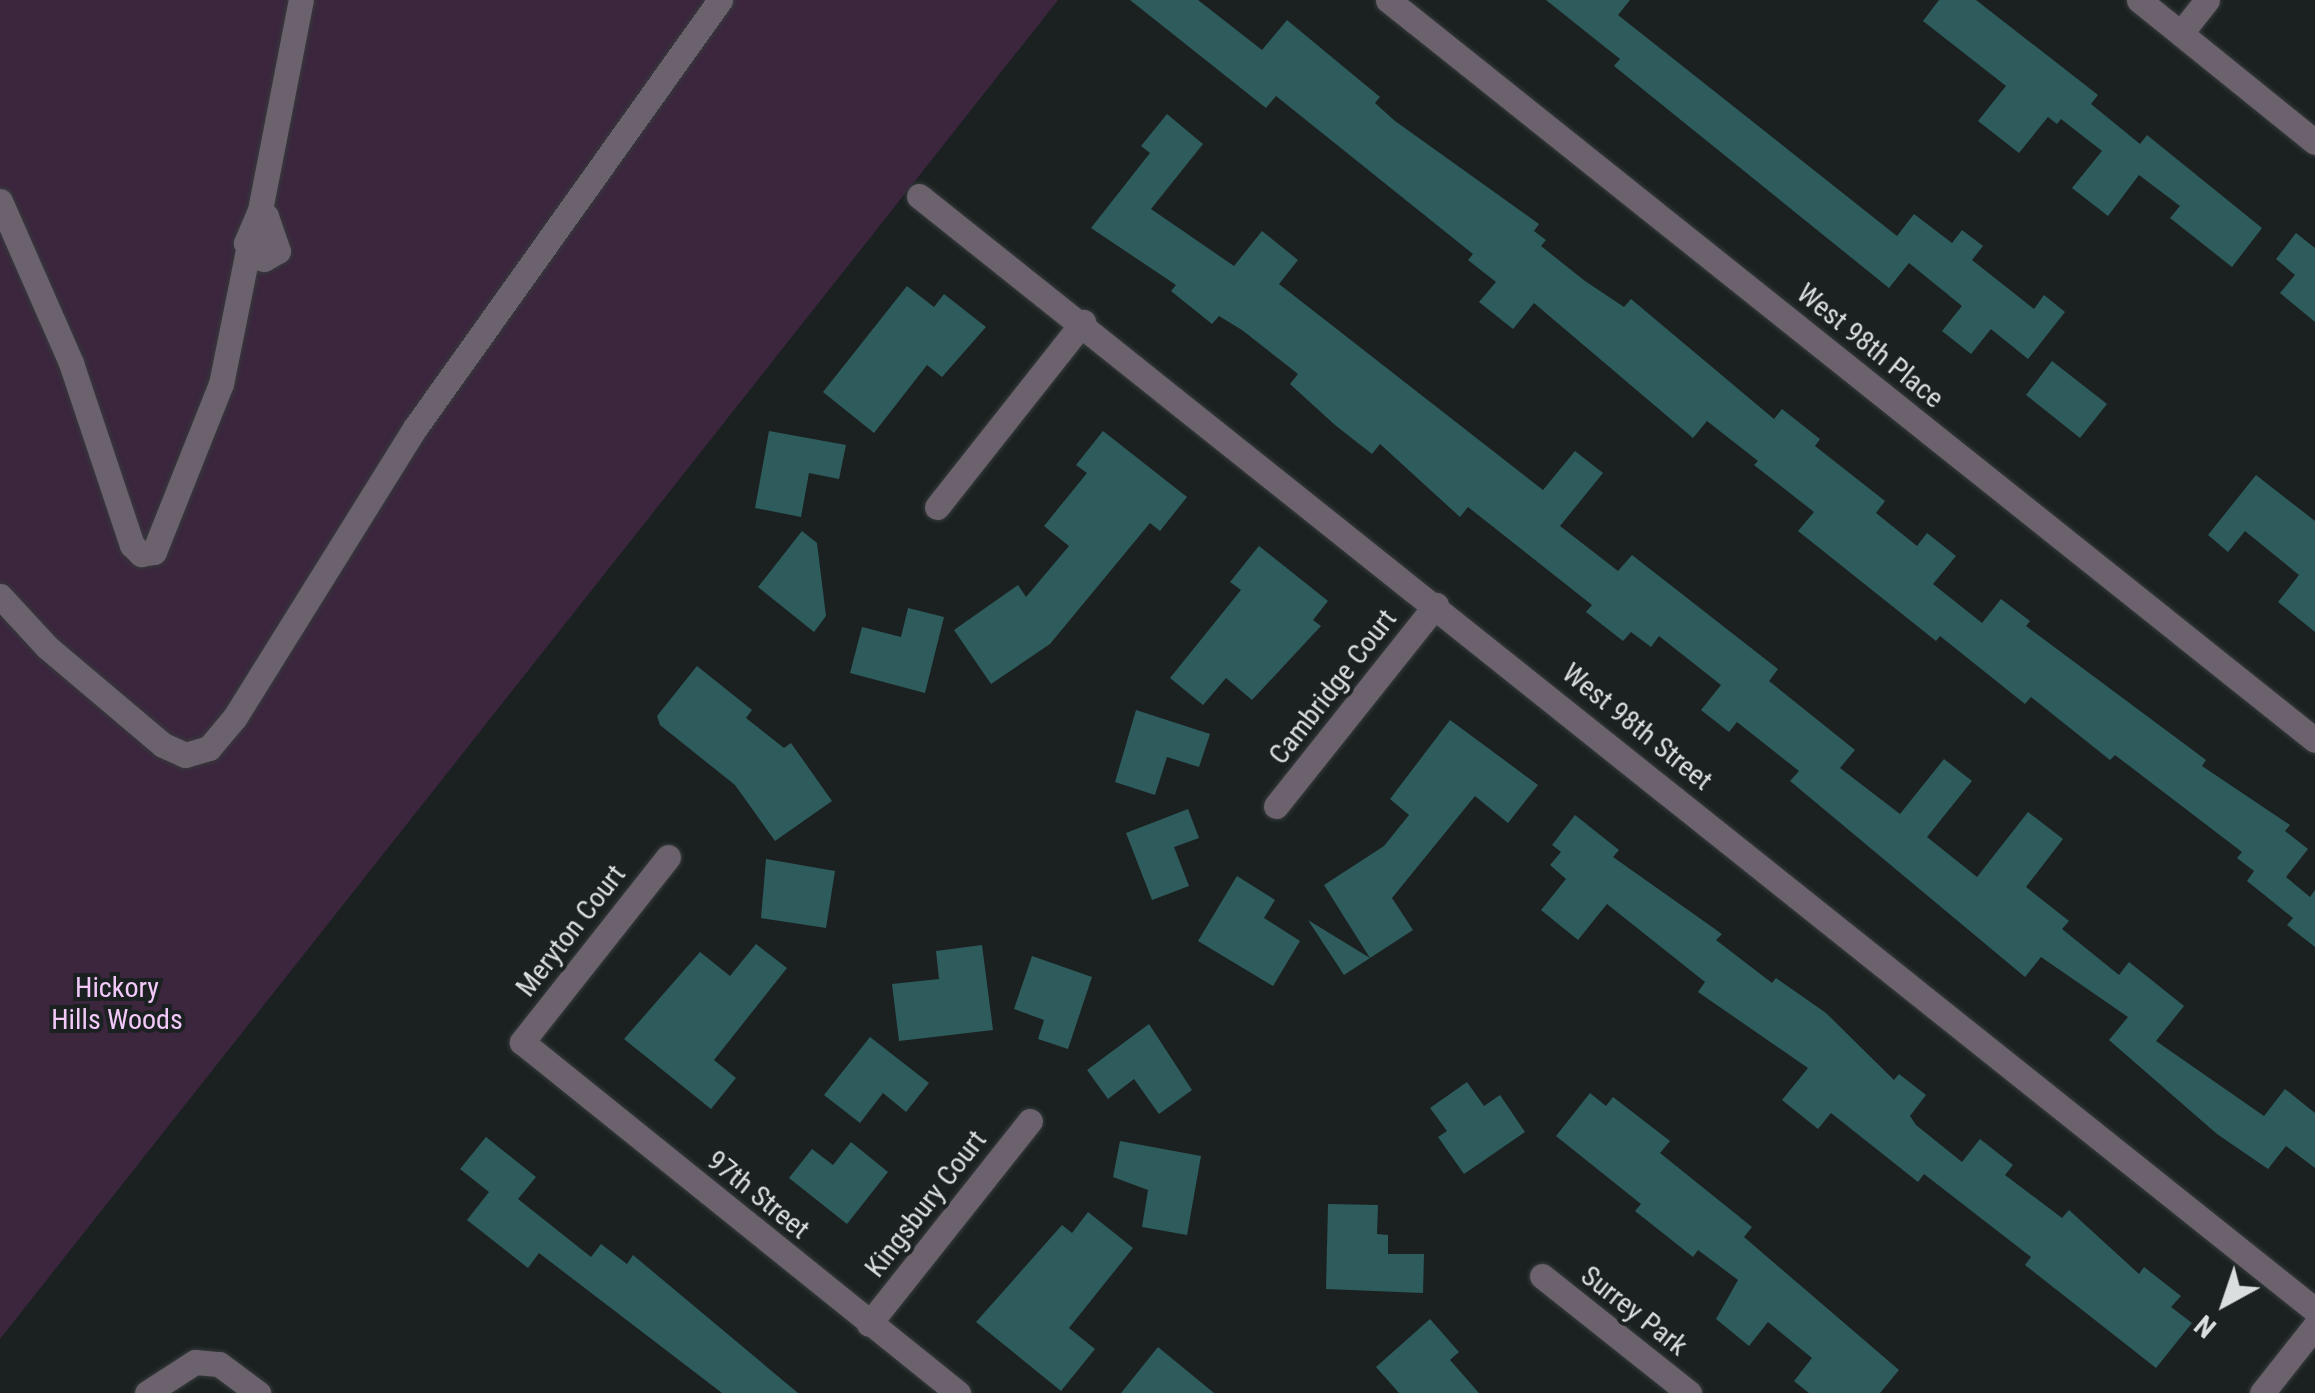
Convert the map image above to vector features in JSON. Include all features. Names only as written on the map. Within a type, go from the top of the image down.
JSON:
[{"type":"street","points":[[0,200],[71,364],[132,545],[141,554],[154,552],[221,384],[247,255],[264,260],[278,250],[266,216],[271,246],[264,248],[261,234],[254,244],[246,243],[260,210],[301,0]]},
{"type":"street","points":[[0,596],[47,647],[163,745],[185,755],[208,748],[234,718],[415,428],[720,0]]},
{"type":"street","name":"West 98th Place","points":[[1388,0],[2315,740]]},
{"type":"street","points":[[2140,0],[2315,142]]},
{"type":"street","points":[[2180,33],[2207,0]]},
{"type":"street","name":"West 98th Street","points":[[919,196],[1083,322],[2315,1310]]},
{"type":"street","points":[[937,508],[1083,322]]},
{"type":"street","name":"Cambridge Court","points":[[1276,806],[1436,604]]},
{"type":"street","name":"Meryton Court","points":[[522,1042],[668,858]]},
{"type":"street","name":"97th Street","points":[[522,1042],[958,1393]]},
{"type":"street","name":"Kingsbury Court","points":[[869,1324],[1030,1121]]},
{"type":"street","name":"Surrey Park","points":[[1542,1276],[1689,1393]]},
{"type":"street","points":[[2262,1393],[2315,1326]]},
{"type":"street","points":[[148,1393],[196,1362],[219,1364],[258,1393]]},
{"type":"green space","name":"Hickory Hills Woods","points":[[0,0],[1058,0],[0,1339]]},
{"type":"building","points":[[1130,0],[1198,0],[1262,50],[1287,20],[1380,97],[1375,103],[1395,121],[1539,224],[1534,231],[1546,240],[1541,246],[1585,281],[1624,307],[1631,299],[1774,419],[1782,409],[1820,439],[1815,446],[1885,501],[1876,513],[1917,546],[1927,533],[1956,556],[1933,584],[1982,623],[2001,599],[2030,621],[2026,626],[2206,760],[2202,766],[2290,825],[2285,831],[2308,849],[2286,877],[2310,897],[2315,890],[2315,947],[2287,925],[2293,918],[2247,881],[2254,871],[2237,858],[2242,852],[2115,755],[2110,760],[2031,697],[2025,704],[1940,636],[1936,641],[1798,531],[1814,512],[1754,465],[1758,461],[1707,421],[1693,438],[1534,303],[1513,329],[1479,302],[1496,282],[1468,260],[1473,254],[1276,96],[1266,108]]},
{"type":"building","points":[[1546,0],[1630,0],[1618,15],[1897,236],[1914,214],[1952,243],[1962,230],[1983,246],[1972,260],[2034,309],[2044,295],[2065,312],[2028,359],[1991,329],[1971,354],[1942,331],[1962,306],[1909,263],[1889,288],[1614,66],[1620,59]]},
{"type":"building","points":[[1939,0],[1976,0],[2098,95],[2091,104],[2140,144],[2147,135],[2262,228],[2232,267],[2170,218],[2180,206],[2139,175],[2108,216],[2072,188],[2102,151],[2061,119],[2057,124],[2048,117],[2019,153],[1978,121],[2006,86],[1923,21]]},
{"type":"building","points":[[1167,114],[1203,144],[1151,209],[1234,266],[1262,231],[1298,260],[1279,284],[1543,490],[1575,451],[1603,473],[1560,526],[1618,571],[1632,555],[1778,669],[1769,681],[1855,750],[1840,768],[1900,814],[1944,759],[1972,781],[1927,837],[1977,877],[2028,812],[2063,839],[2026,887],[2069,921],[2062,929],[2119,975],[2129,962],[2184,1006],[2156,1041],[2264,1116],[2285,1089],[2315,1113],[2315,1168],[2286,1146],[2268,1169],[2217,1134],[2109,1040],[2128,1017],[2041,957],[2025,977],[1790,781],[1799,771],[1737,722],[1729,732],[1701,710],[1721,685],[1659,636],[1651,647],[1631,632],[1623,641],[1586,612],[1592,605],[1468,507],[1460,517],[1380,444],[1372,454],[1335,425],[1290,384],[1298,374],[1242,330],[1219,316],[1212,324],[1171,291],[1176,285],[1091,228],[1150,153],[1141,146]]},
{"type":"building","points":[[2296,233],[2315,248],[2315,322],[2280,293],[2295,275],[2276,259]]},
{"type":"building","points":[[907,286],[934,307],[944,294],[986,327],[942,377],[927,365],[874,433],[823,392]]},
{"type":"building","points":[[2052,361],[2107,404],[2080,438],[2026,395]]},
{"type":"building","points":[[769,431],[846,445],[839,479],[809,473],[801,517],[755,508]]},
{"type":"building","points":[[1103,431],[1187,497],[1160,531],[1150,523],[1050,644],[991,684],[954,630],[1018,585],[1026,597],[1069,546],[1044,526],[1087,473],[1076,465]]},
{"type":"building","points":[[2256,475],[2315,521],[2315,632],[2278,602],[2299,575],[2245,531],[2228,552],[2208,535]]},
{"type":"building","points":[[802,531],[817,543],[826,616],[814,632],[758,587]]},
{"type":"building","points":[[1259,546],[1328,601],[1313,620],[1321,626],[1252,700],[1226,678],[1203,705],[1170,678],[1241,590],[1230,582]]},
{"type":"building","points":[[908,608],[944,617],[925,693],[850,673],[862,627],[901,637]]},
{"type":"building","points":[[697,666],[752,710],[746,718],[784,748],[791,743],[832,801],[775,841],[735,785],[660,725],[657,716]]},
{"type":"building","points":[[1136,710],[1210,734],[1199,767],[1167,757],[1155,795],[1115,782]]},
{"type":"building","points":[[1450,720],[1538,785],[1508,823],[1475,796],[1392,898],[1413,930],[1370,958],[1324,885],[1384,846],[1409,815],[1390,799]]},
{"type":"building","points":[[1188,809],[1199,838],[1174,847],[1189,886],[1152,900],[1126,833]]},
{"type":"building","points":[[1575,815],[1619,850],[1613,857],[1722,934],[1716,940],[1772,983],[1776,978],[1826,1013],[1894,1080],[1899,1074],[1926,1095],[1910,1116],[1962,1162],[1980,1139],[2013,1165],[2005,1175],[2062,1218],[2069,1210],[2139,1274],[2144,1267],[2181,1296],[2171,1307],[2192,1323],[2156,1368],[2025,1265],[2031,1257],[1924,1174],[1918,1182],[1831,1113],[1818,1129],[1782,1100],[1808,1068],[1698,992],[1705,982],[1607,904],[1578,940],[1541,910],[1566,879],[1550,865],[1561,852],[1552,845]]},
{"type":"building","points":[[766,859],[835,871],[826,928],[761,918]]},
{"type":"building","points":[[1237,876],[1275,900],[1264,918],[1300,941],[1273,986],[1198,941]]},
{"type":"building","points":[[1308,920],[1370,958],[1344,975]]},
{"type":"building","points":[[756,944],[787,968],[714,1060],[736,1078],[711,1109],[624,1039],[700,952],[730,976]]},
{"type":"building","points":[[982,945],[993,1030],[899,1041],[892,984],[939,979],[936,951]]},
{"type":"building","points":[[1032,956],[1092,977],[1068,1049],[1038,1039],[1044,1020],[1014,1009]]},
{"type":"building","points":[[1149,1024],[1192,1090],[1159,1114],[1134,1079],[1108,1099],[1087,1070]]},
{"type":"building","points":[[870,1037],[929,1083],[906,1112],[883,1093],[860,1123],[824,1095]]},
{"type":"building","points":[[1467,1082],[1484,1106],[1500,1095],[1525,1132],[1464,1174],[1438,1137],[1447,1131],[1430,1108]]},
{"type":"building","points":[[1590,1093],[1606,1106],[1613,1097],[1670,1141],[1660,1153],[1752,1227],[1744,1237],[1899,1370],[1880,1393],[1809,1393],[1794,1381],[1812,1358],[1768,1322],[1749,1346],[1716,1319],[1738,1280],[1698,1250],[1693,1257],[1635,1211],[1641,1204],[1556,1136]]},
{"type":"building","points":[[486,1137],[536,1177],[518,1199],[591,1257],[601,1244],[627,1264],[633,1255],[798,1393],[722,1393],[539,1253],[528,1268],[467,1220],[489,1192],[460,1169]]},
{"type":"building","points":[[1120,1141],[1201,1156],[1187,1235],[1142,1227],[1148,1190],[1113,1177]]},
{"type":"building","points":[[851,1142],[888,1172],[847,1224],[789,1178],[812,1149],[833,1165]]},
{"type":"building","points":[[1328,1204],[1378,1205],[1377,1234],[1388,1235],[1388,1254],[1424,1254],[1423,1293],[1326,1289]]},
{"type":"building","points":[[1088,1212],[1133,1248],[1069,1328],[1095,1349],[1061,1391],[976,1322],[1062,1225],[1072,1233]]},
{"type":"building","points":[[1430,1319],[1459,1352],[1450,1360],[1479,1393],[1399,1393],[1376,1367]]},
{"type":"building","points":[[1158,1347],[1214,1393],[1121,1393]]}]
